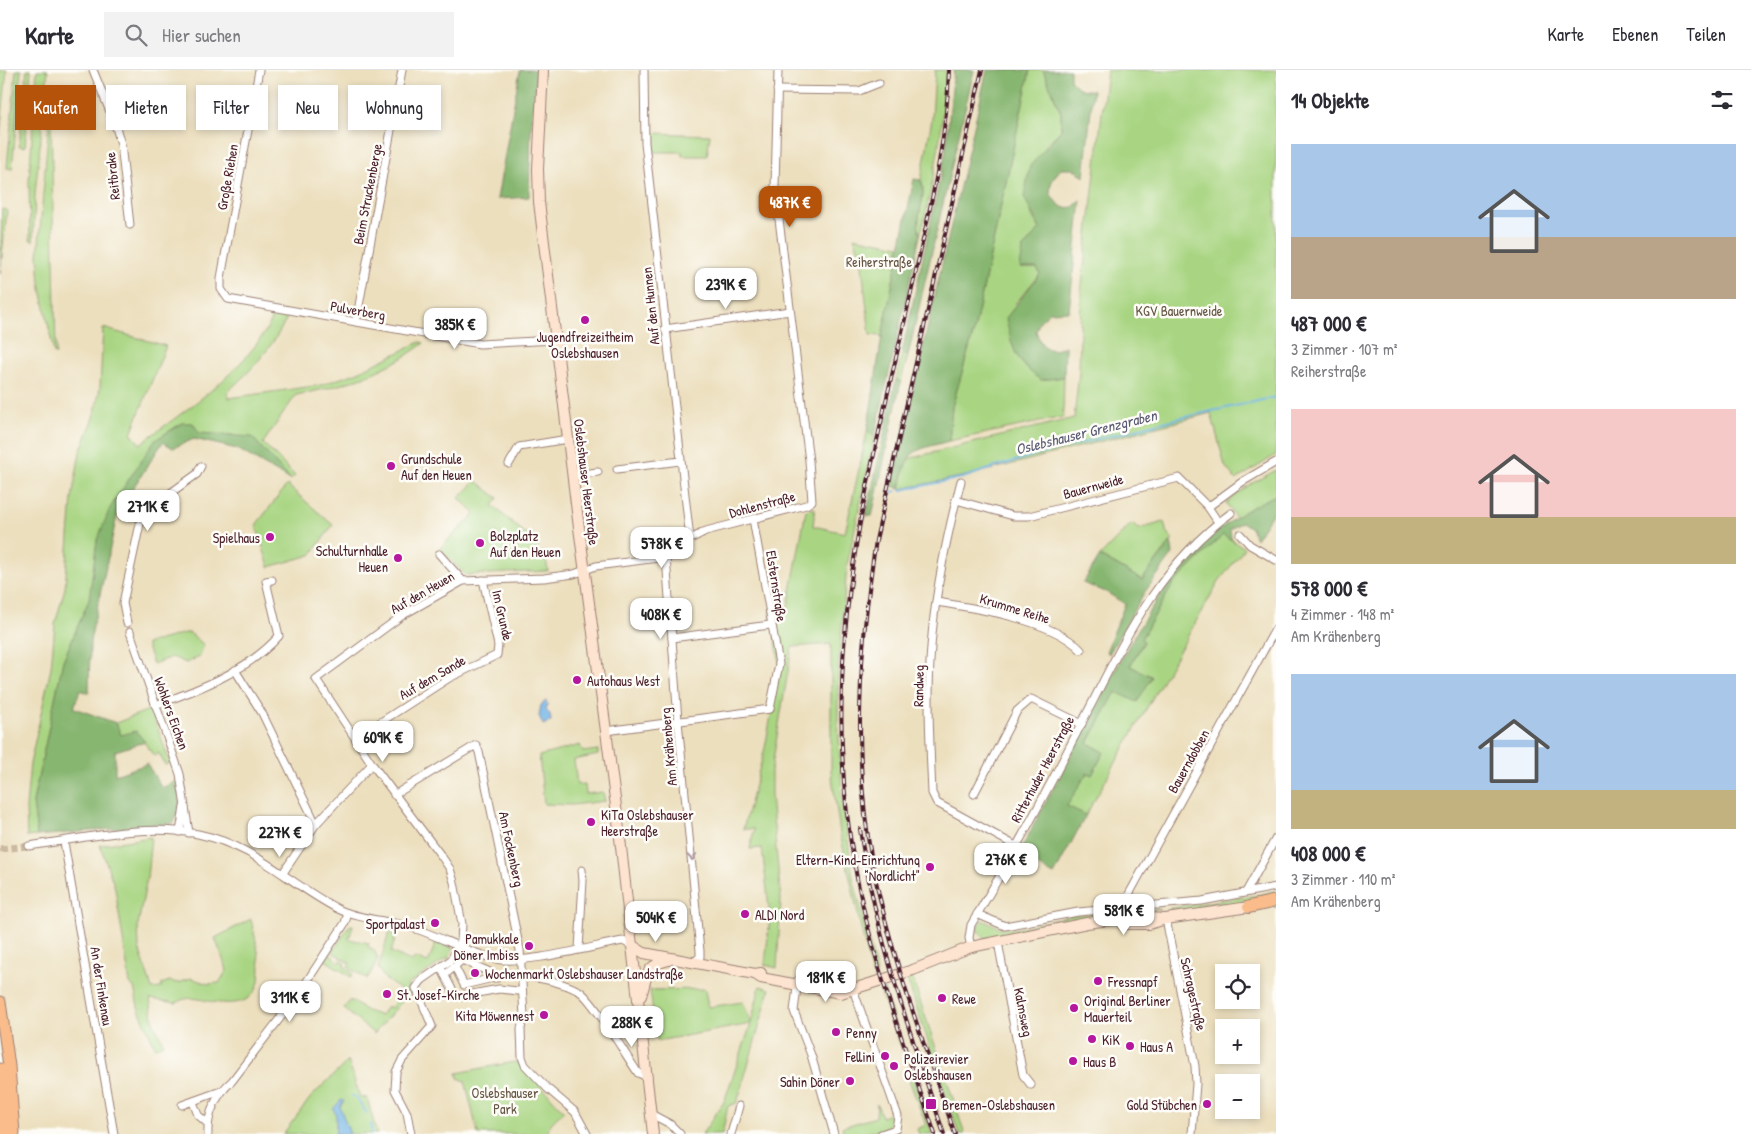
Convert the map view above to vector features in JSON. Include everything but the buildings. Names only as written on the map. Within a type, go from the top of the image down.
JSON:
[{"type":"highway","points":[[1249,907],[1276,901]]},
{"type":"main road","name":"Oslebshauser Heerstraße","points":[[543,70],[538,150],[539,202],[633,946],[653,1115],[653,1134]]},
{"type":"main road","points":[[633,946],[644,953],[756,974],[761,978],[854,989],[913,970],[971,947],[1131,917],[1166,919],[1249,907]]},
{"type":"main road","points":[[639,998],[642,995],[645,979],[651,968],[656,964],[672,959]]},
{"type":"main road","points":[[0,1002],[9,1066],[14,1134]]},
{"type":"main road","points":[[0,1069],[5,1134]]},
{"type":"street","name":"Reitbrake","points":[[93,70],[121,144],[130,225]]},
{"type":"street","name":"Große Riehen","points":[[221,288],[259,70]]},
{"type":"street","name":"Beim Struckenberge","points":[[356,322],[402,70]]},
{"type":"street","name":"Auf den Hunnen","points":[[644,70],[645,143],[690,539]]},
{"type":"street","points":[[665,329],[790,311],[774,168],[778,70]]},
{"type":"street","points":[[777,90],[859,91],[879,83]]},
{"type":"street","name":"Pulverberg","points":[[221,288],[228,298],[236,301],[480,344],[556,340]]},
{"type":"street","name":"Dohlenstraße","points":[[585,570],[604,565],[666,557],[690,539],[706,531],[806,505],[813,497],[790,311]]},
{"type":"street","points":[[509,464],[519,447],[568,439]]},
{"type":"street","points":[[617,470],[680,461]]},
{"type":"street","points":[[1208,507],[1242,482],[1276,462]]},
{"type":"street","points":[[127,624],[123,603],[140,519],[151,507],[197,474],[201,466]]},
{"type":"street","points":[[573,475],[598,472]]},
{"type":"street","name":"Bauernweide","points":[[956,500],[1013,516],[1029,516],[1179,478],[1208,507],[1218,522]]},
{"type":"street","name":"Randweg","points":[[961,482],[936,602],[931,647],[931,773],[934,800],[1016,846]]},
{"type":"street","name":"Ritterhuder Heerstraße","points":[[971,947],[970,925],[1016,846],[1144,606],[1180,558],[1230,513]]},
{"type":"street","name":"Elsternstraße","points":[[678,721],[770,709],[778,669],[777,657],[753,519]]},
{"type":"street","points":[[1240,534],[1250,545],[1276,560]]},
{"type":"street","points":[[439,554],[463,581]]},
{"type":"street","name":"Am Krähenberg","points":[[666,557],[678,721],[700,951],[700,956],[694,962]]},
{"type":"street","name":"Auf den Heuen","points":[[356,738],[316,679],[366,642],[403,615],[463,581],[532,579],[574,574],[585,570]]},
{"type":"street","points":[[156,705],[192,692],[235,670],[270,646],[279,636],[266,581],[272,580]]},
{"type":"street","name":"Im Grunde","points":[[483,580],[498,645],[497,654]]},
{"type":"street","name":"Krumme Reihe","points":[[936,602],[987,610],[1020,619],[1059,635],[1076,644],[1081,650]]},
{"type":"street","points":[[672,638],[770,625]]},
{"type":"street","name":"Bauerndobben","points":[[1124,908],[1128,896],[1276,628]]},
{"type":"street","name":"Wohlers Eichen","points":[[130,632],[180,774],[190,833]]},
{"type":"street","name":"Auf dem Sande","points":[[356,738],[449,678],[497,654]]},
{"type":"street","points":[[235,670],[267,722],[316,824]]},
{"type":"street","points":[[974,794],[1017,711],[1031,699],[1082,724]]},
{"type":"street","points":[[606,731],[678,721]]},
{"type":"street","points":[[356,738],[394,795],[450,869],[462,924],[459,945],[462,960]]},
{"type":"street","name":"Am Fockenberg","points":[[394,795],[476,745],[480,752],[521,959],[524,1016],[521,1029],[523,1061],[548,1089],[575,1112],[585,1133]]},
{"type":"street","points":[[283,873],[316,824],[372,764]]},
{"type":"street","name":"Wohlers Eichen","points":[[180,832],[184,804]]},
{"type":"street","points":[[29,846],[115,834],[159,831],[190,833],[234,846],[255,855],[330,904],[348,913],[406,926],[498,960],[521,959],[623,941],[633,946]]},
{"type":"street","points":[[1246,892],[1276,838]]},
{"type":"street","name":"An der Finkenau","points":[[64,842],[114,1134]]},
{"type":"street","points":[[579,949],[584,881],[582,870]]},
{"type":"street","points":[[977,914],[1005,926],[1078,912],[1202,901],[1276,887]]},
{"type":"street","points":[[208,1134],[207,1123],[221,1091],[232,1080],[300,992],[344,923],[348,913]]},
{"type":"street","name":"Schragestraße","points":[[1166,919],[1195,1066],[1196,1084],[1192,1134]]},
{"type":"street","name":"Kalmsweg","points":[[998,942],[1023,1075],[1031,1085]]},
{"type":"street","points":[[443,971],[459,945]]},
{"type":"street","points":[[476,966],[481,955]]},
{"type":"street","points":[[455,967],[464,985],[495,978],[492,973],[462,960]]},
{"type":"street","points":[[411,1134],[407,1113],[395,1090],[396,1072],[402,1060],[432,1026],[417,991],[418,984],[455,967],[462,960]]},
{"type":"street","points":[[443,971],[456,997],[499,989],[518,991]]},
{"type":"street","points":[[522,976],[562,984],[581,992],[595,1008],[638,1073],[648,1077]]},
{"type":"street","points":[[797,982],[794,1011],[812,1054],[834,1134]]},
{"type":"street","points":[[854,989],[898,1116],[896,1129],[881,1134]]},
{"type":"street","points":[[182,1105],[221,1091]]},
{"type":"street","points":[[193,1102],[198,1115],[207,1123]]},
{"type":"street","points":[[731,1134],[740,1106]]},
{"type":"street","points":[[653,1115],[670,1124],[680,1134]]},
{"type":"green space","points":[[0,70],[7,70],[0,135]]},
{"type":"green space","points":[[16,70],[21,70],[20,85],[15,85],[16,130],[12,169],[7,168]]},
{"type":"green space","points":[[27,70],[31,70],[30,85],[25,85]]},
{"type":"green space","points":[[37,70],[48,70],[46,85],[36,85]]},
{"type":"green space","points":[[520,70],[537,70],[531,129],[529,197],[497,199]]},
{"type":"green space","points":[[935,70],[946,70],[943,112],[934,174],[920,236],[919,221],[923,193],[921,180],[932,119]]},
{"type":"green space","points":[[954,70],[974,70],[908,355],[902,353],[945,155]]},
{"type":"green space","points":[[987,70],[1030,70],[974,331],[952,407],[949,441],[926,447],[913,454],[906,466],[900,489],[891,485]]},
{"type":"green space","points":[[1030,70],[1043,70],[1061,113],[1061,130],[1046,145],[1031,214],[1040,229],[1023,248],[1021,268],[1037,268],[1040,274],[1014,305],[1041,380],[1064,377],[1063,417],[949,441],[952,407],[974,331]]},
{"type":"green space","points":[[1043,70],[1070,70],[1070,79],[1075,85],[1086,90],[1093,90],[1084,177],[1074,169],[1061,169],[1056,174],[1050,190],[1054,199],[1064,208],[1073,207],[1081,200],[1069,311],[1050,312],[1040,321],[1036,331],[1040,341],[1046,348],[1054,350],[1065,346],[1064,377],[1041,380],[1025,367],[1016,354],[1006,318],[1040,274],[1037,268],[1020,268],[1023,248],[1040,229],[1024,197],[1030,166],[1061,130],[1061,113]]},
{"type":"green space","name":"KGV Bauernweide","points":[[1107,70],[1276,70],[1276,455],[1236,480],[1225,466],[1211,413],[966,476],[900,489],[905,462],[911,458],[1074,418],[1079,372],[1081,293]]},
{"type":"green space","points":[[21,130],[26,130],[25,147],[19,146]]},
{"type":"green space","points":[[33,130],[42,130],[35,193],[33,241],[30,240],[29,180]]},
{"type":"green space","points":[[48,130],[51,130],[56,354],[54,354],[40,283],[38,256]]},
{"type":"green space","points":[[651,133],[710,135],[707,156],[682,156],[682,152],[652,152]]},
{"type":"green space","points":[[914,179],[921,180],[923,187],[919,221],[920,236],[875,435],[867,432],[882,336]]},
{"type":"green space","points":[[2,209],[7,210],[0,274]]},
{"type":"green space","name":"Reiherstraße","points":[[854,237],[900,246],[882,336],[870,335],[861,257]]},
{"type":"green space","points":[[270,315],[287,318],[261,358],[227,392],[229,398],[321,385],[356,373],[420,342],[424,343],[395,362],[363,377],[330,388],[296,395],[263,443],[295,476],[291,480],[273,461],[233,435],[199,433],[182,423],[154,441],[97,541],[89,600],[63,661],[33,802],[37,836],[27,837],[26,807],[30,764],[51,668],[55,624],[65,588],[72,498],[80,452],[94,418],[100,388],[103,328],[166,346],[131,433],[140,444],[230,374],[260,340],[272,320],[269,318]]},
{"type":"green space","points":[[902,353],[908,355],[901,381],[896,380]]},
{"type":"green space","points":[[896,380],[901,381],[872,516],[866,516]]},
{"type":"green space","points":[[182,423],[193,423],[199,433],[252,437],[291,480],[237,449],[194,439],[173,448],[163,442],[118,511],[90,641],[89,693],[80,690],[74,708],[116,723],[121,735],[136,731],[145,742],[115,751],[115,775],[147,764],[162,788],[176,781],[180,802],[174,823],[37,836],[33,802],[63,661],[89,600],[97,541],[110,508],[154,441]]},
{"type":"green space","points":[[867,432],[875,435],[847,566],[838,671],[838,717],[842,796],[853,878],[877,973],[872,975],[867,955],[840,833],[831,770],[831,644],[792,647],[771,772],[771,796],[781,900],[777,968],[765,965],[770,916],[762,848],[750,849],[754,829],[743,829],[765,748],[780,666],[770,611],[788,607],[806,510],[815,508],[813,526],[845,533]]},
{"type":"green space","points":[[1276,470],[1276,495],[1236,518],[1226,503],[1249,485]]},
{"type":"green space","points":[[474,479],[498,498],[493,506],[528,536],[534,535],[538,552],[545,552],[548,571],[466,575],[439,549],[475,514],[459,498],[474,483]]},
{"type":"green space","points":[[287,485],[333,525],[311,555],[269,567],[256,525]]},
{"type":"green space","points":[[1276,495],[1276,508],[1256,539],[1251,528],[1242,522],[1230,529],[1231,537],[1235,542],[1223,535],[1173,584],[1141,639],[1144,641],[1130,666],[1152,677],[1137,702],[1116,692],[1088,743],[1104,752],[1092,775],[1087,773],[1067,806],[1086,815],[1054,875],[1018,855],[1128,647],[1167,586],[1189,559],[1214,534],[1243,513]]},
{"type":"green space","points":[[1164,522],[1167,534],[1173,539],[1142,580],[1100,556],[1131,524],[1139,529]]},
{"type":"green space","points":[[1223,535],[1245,548],[1219,581],[1086,815],[1066,806],[1087,773],[1092,775],[1104,752],[1088,743],[1116,691],[1151,676],[1130,666],[1144,642],[1141,639],[1173,584]]},
{"type":"green space","points":[[1171,542],[1173,554],[1144,593],[1109,654],[1106,652],[1125,604],[1106,592],[1083,583],[1100,556],[1142,580]]},
{"type":"green space","points":[[190,633],[204,645],[199,657],[186,663],[172,657],[153,664],[146,644]]},
{"type":"green space","points":[[151,709],[170,763],[165,765],[159,753],[154,756],[136,731],[121,736],[116,723]]},
{"type":"green space","points":[[580,745],[583,752],[598,750],[598,755],[574,760],[577,785],[585,784],[586,794],[603,792],[605,801],[572,805],[544,804],[539,756]]},
{"type":"green space","points":[[151,837],[147,878],[138,925],[139,948],[152,989],[161,988],[162,984],[169,981],[179,983],[191,978],[208,984],[219,983],[227,970],[215,938],[251,919],[257,947],[260,976],[257,988],[250,997],[239,1002],[221,1003],[192,998],[176,1003],[150,999],[154,1024],[164,1044],[155,1047],[138,1007],[134,987],[130,984],[115,888],[100,845]]},
{"type":"green space","points":[[1276,890],[1276,897],[1182,912],[1152,914],[1170,912],[1170,908],[1257,895]]},
{"type":"green space","points":[[1160,909],[1149,911],[1146,914],[1060,922],[1035,930],[984,938],[977,930],[982,920],[1001,928],[1016,929],[1074,915]]},
{"type":"green space","points":[[350,925],[353,925],[349,939],[369,943],[368,947],[373,949],[378,957],[367,979],[348,967],[350,963],[332,952]]},
{"type":"green space","points":[[389,933],[397,934],[391,952],[411,961],[415,958],[428,963],[436,942],[453,948],[448,960],[446,959],[407,985],[410,992],[374,1034],[344,1009],[350,1000],[367,1011],[381,1016],[387,1006],[391,1008],[402,991],[385,979],[378,968]]},
{"type":"green space","points":[[330,953],[339,963],[341,960],[345,963],[344,966],[353,973],[351,977],[325,960]]},
{"type":"green space","points":[[907,979],[911,979],[914,983],[965,1134],[959,1134]]},
{"type":"green space","points":[[760,986],[770,989],[737,1103],[728,1106],[722,1134],[702,1134],[724,1102],[751,1024],[657,1041],[650,990],[705,989],[708,1007],[743,1002],[751,1023]]},
{"type":"green space","points":[[883,987],[903,1049],[880,991]]},
{"type":"green space","points":[[348,1061],[360,1097],[367,1098],[377,1134],[283,1134],[311,1097]]},
{"type":"green space","name":"Oslebshauser Park","points":[[514,1062],[520,1063],[564,1111],[551,1124],[548,1134],[478,1134],[465,1081],[458,1078],[457,1073]]},
{"type":"green space","points":[[910,1067],[932,1134],[919,1134],[917,1129],[926,1125],[905,1069]]},
{"type":"green space","points":[[877,1104],[882,1117],[893,1113],[892,1120],[888,1125],[883,1129],[867,1133],[844,1133],[842,1127],[876,1117]]},
{"type":"water","points":[[546,701],[548,705],[546,710],[550,714],[551,721],[543,725],[539,716],[541,705]]},
{"type":"water","points":[[341,1100],[344,1101],[340,1107],[350,1134],[336,1134],[336,1115],[333,1109]]},
{"type":"waterway","name":"Oslebshauser Grenzgraben","points":[[901,490],[962,478],[1027,457],[1176,419],[1276,397]]},
{"type":"waterway","name":"Oslebshauser Grenzgraben","points":[[892,492],[896,491]]},
{"type":"waterway","points":[[352,1096],[356,1097],[367,1113]]},
{"type":"waterway","points":[[371,1124],[372,1134]]},
{"type":"tunnel","points":[[0,849],[29,846]]},
{"type":"railway","points":[[935,1134],[879,969],[862,901],[848,818],[841,722],[842,674],[851,578],[874,453],[935,185],[946,116],[949,70]]},
{"type":"railway","points":[[955,1134],[909,1002],[880,901],[866,826],[862,785],[860,703],[865,621],[876,540],[982,70]]},
{"type":"railway","points":[[860,829],[884,945],[906,1021],[944,1134]]},
{"type":"place","name":"Jugendfreizeitheim Oslebshausen","points":[[585,320]]},
{"type":"place","name":"Grundschule Auf den Heuen","points":[[391,466]]},
{"type":"place","name":"Spielhaus","points":[[270,537]]},
{"type":"place","name":"Bolzplatz Auf den Heuen","points":[[480,543]]},
{"type":"place","name":"Schulturnhalle Heuen","points":[[398,558]]},
{"type":"place","name":"Autohaus West","points":[[577,680]]},
{"type":"place","name":"KiTa Oslebshauser Heerstraße","points":[[591,822]]},
{"type":"place","name":"Eltern-Kind-Einrichtung \"Nordlicht\"","points":[[930,867]]},
{"type":"place","name":"ALDI Nord","points":[[745,914]]},
{"type":"place","name":"Sportpalast","points":[[435,923]]},
{"type":"place","name":"Pamukkale Döner Imbiss","points":[[529,946]]},
{"type":"place","name":"Wochenmarkt Oslebshauser Landstraße","points":[[475,973]]},
{"type":"place","name":"Fressnapf","points":[[1098,981]]},
{"type":"place","name":"St. Josef-Kirche","points":[[387,994]]},
{"type":"place","name":"Rewe","points":[[942,998]]},
{"type":"place","name":"Original Berliner Mauerteil","points":[[1074,1008]]},
{"type":"place","name":"Kita Möwennest","points":[[544,1015]]},
{"type":"place","name":"Penny","points":[[836,1032]]},
{"type":"place","name":"KiK","points":[[1092,1039]]},
{"type":"place","name":"Haus A","points":[[1130,1046]]},
{"type":"place","name":"Fellini","points":[[885,1056]]},
{"type":"place","name":"Haus B","points":[[1073,1061]]},
{"type":"place","name":"Polizeirevier Oslebshausen","points":[[894,1066]]},
{"type":"place","name":"Sahin Döner","points":[[850,1081]]},
{"type":"place","name":"Bremen-Oslebshausen","points":[[931,1104]]},
{"type":"place","name":"Gold Stübchen","points":[[1207,1104]]}]
